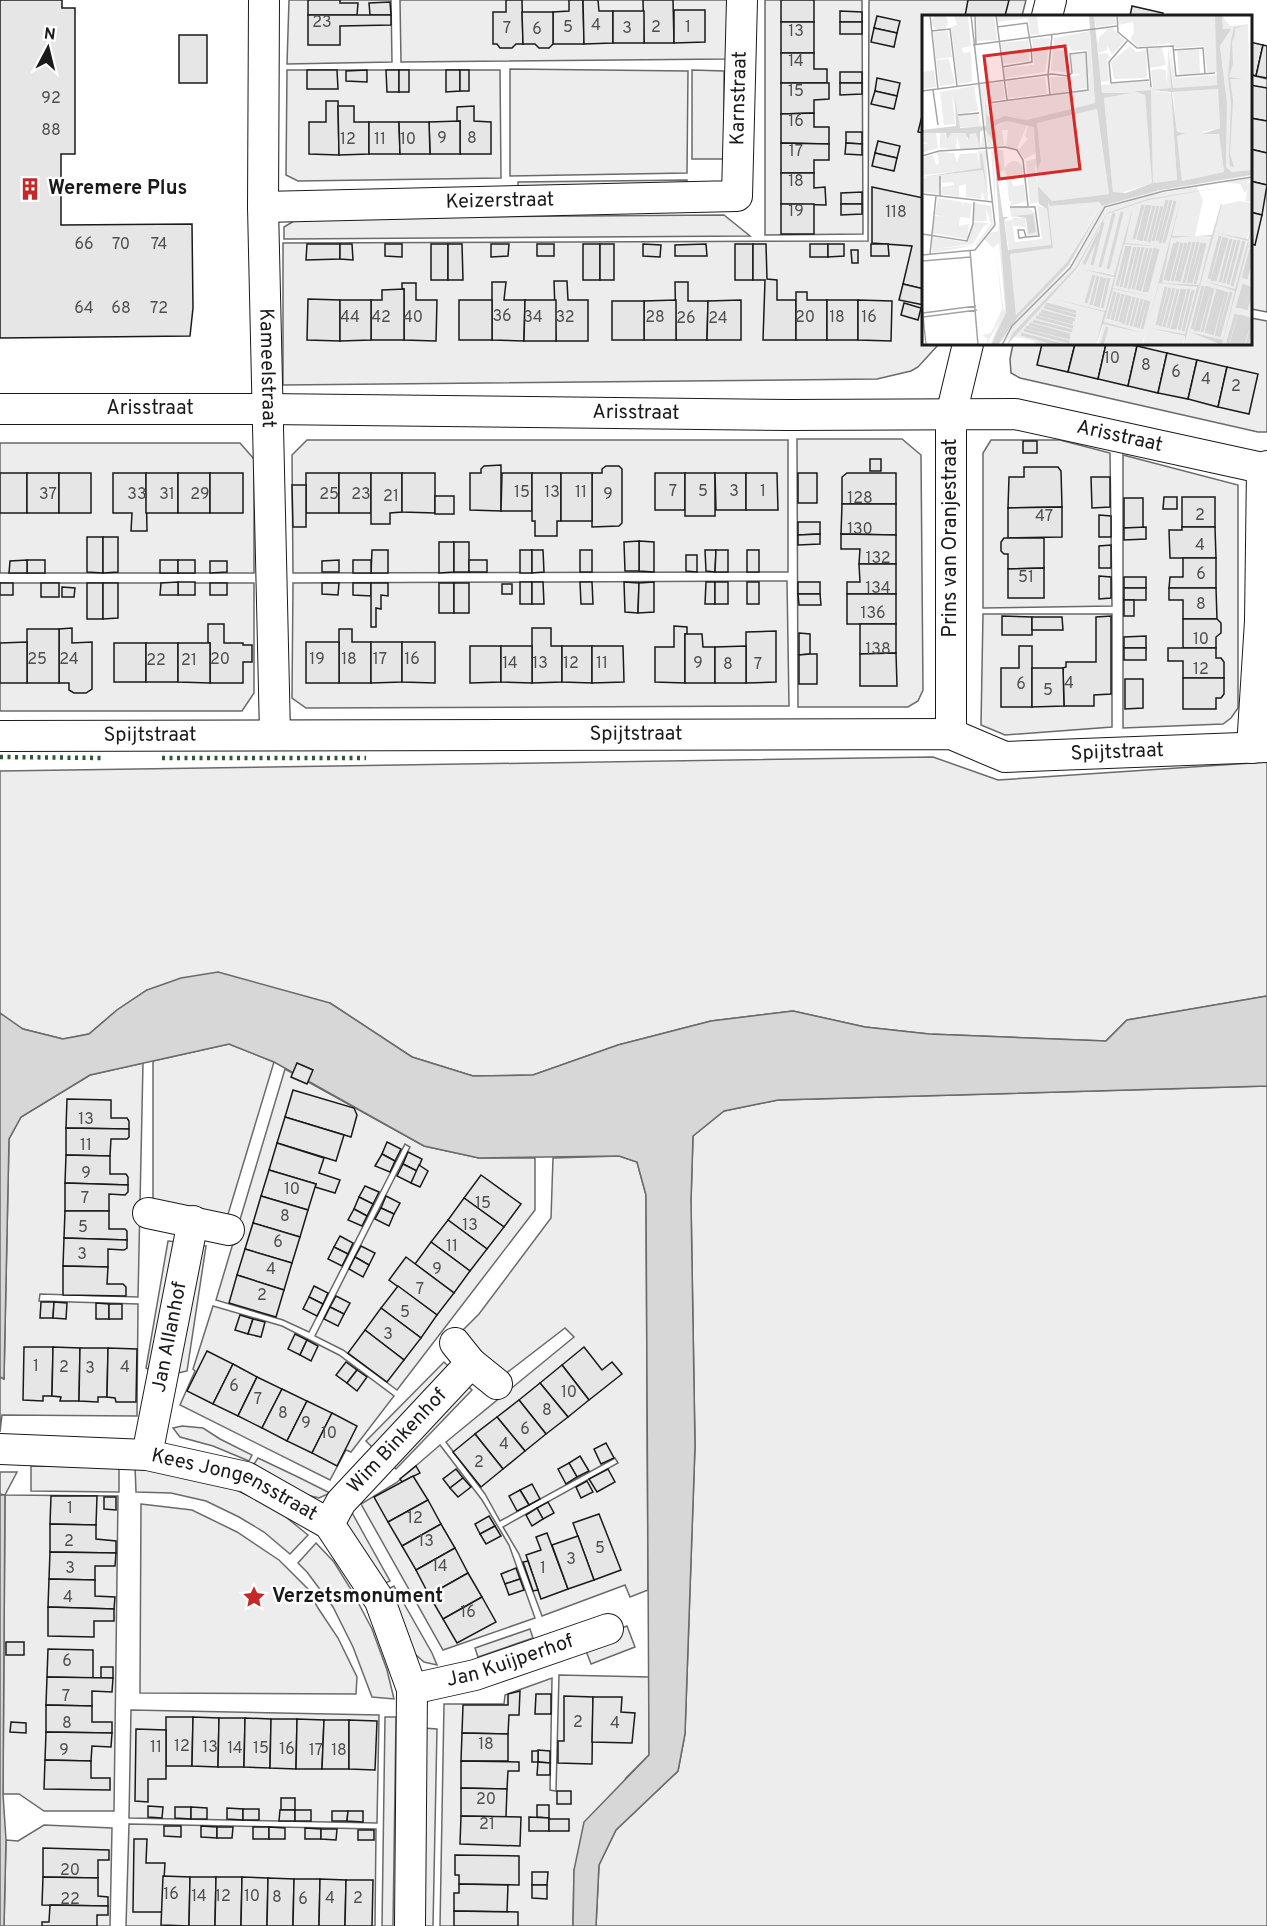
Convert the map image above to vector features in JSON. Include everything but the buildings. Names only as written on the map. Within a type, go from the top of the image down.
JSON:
[{"type":"street","name":"Kameelstraat","points":[[264,0],[263,207],[275,734]]},
{"type":"street","name":"Karnstraat","points":[[737,196],[742,0]]},
{"type":"street","points":[[1047,15],[1051,0]]},
{"type":"street","name":"Keizerstraat","points":[[263,207],[737,196]]},
{"type":"street","name":"Prins van Oranjestraat","points":[[951,734],[951,415],[968,345]]},
{"type":"street","name":"Arisstraat","points":[[0,409],[267,409],[778,415],[1015,414],[1264,467]]},
{"type":"street","points":[[1259,747],[1264,467]]},
{"type":"street","name":"Spijtstraat","points":[[0,736],[951,734],[1005,757],[1259,747]]},
{"type":"street","points":[[148,1213],[229,1230]]},
{"type":"street","name":"Jan Allanhof","points":[[147,1455],[193,1221]]},
{"type":"street","name":"Wim Binkenhof","points":[[329,1524],[341,1502],[463,1353],[497,1384]]},
{"type":"street","name":"Kees Jongensstraat","points":[[0,1449],[147,1455],[246,1477],[329,1524],[380,1601],[412,1689],[410,1926]]},
{"type":"street","name":"Jan Kuijperhof","points":[[412,1689],[475,1675],[608,1629]]},
{"type":"shaded area","points":[[289,0],[391,0],[392,62],[287,64]]},
{"type":"shaded area","points":[[400,0],[728,0],[727,59],[401,62]]},
{"type":"shaded area","points":[[765,0],[862,0],[863,234],[765,235]]},
{"type":"shaded area","points":[[869,0],[1026,0],[1022,15],[922,15],[922,345],[938,345],[918,367],[911,371],[877,379],[283,385],[283,243],[868,241]]},
{"type":"shaded area","points":[[510,69],[688,71],[687,173],[510,176]]},
{"type":"shaded area","points":[[287,70],[500,70],[501,178],[298,181],[286,175]]},
{"type":"shaded area","points":[[692,70],[724,71],[724,159],[692,159]]},
{"type":"shaded area","points":[[1252,75],[1267,79],[1267,312],[1252,309]]},
{"type":"shaded area","points":[[687,180],[687,188],[518,190],[518,182]]},
{"type":"shaded area","points":[[724,215],[750,236],[284,239],[284,227],[299,218]]},
{"type":"shaded area","points":[[1252,318],[1267,321],[1267,432],[1258,432],[1020,378],[1011,373],[1010,359],[1013,345],[1252,345]]},
{"type":"shaded area","points":[[797,439],[902,439],[921,455],[923,690],[918,701],[908,707],[798,707]]},
{"type":"shaded area","points":[[307,440],[788,440],[788,572],[293,573],[292,455]]},
{"type":"shaded area","points":[[991,440],[1060,440],[1110,453],[1112,606],[983,608],[983,453]]},
{"type":"shaded area","points":[[0,443],[240,443],[254,459],[254,573],[0,573]]},
{"type":"shaded area","points":[[1123,455],[1238,485],[1238,708],[1223,724],[1123,728]]},
{"type":"shaded area","points":[[787,581],[789,706],[306,708],[292,698],[293,583]]},
{"type":"shaded area","points":[[0,583],[254,583],[254,693],[242,711],[0,711]]},
{"type":"shaded area","points":[[983,614],[1112,614],[1112,727],[1005,735],[981,725]]},
{"type":"shaded area","points":[[933,757],[998,780],[1267,762],[1267,996],[1127,1020],[1106,1041],[929,1034],[865,1027],[793,1011],[711,1021],[618,1045],[533,1075],[473,1076],[412,1057],[330,1003],[147,990],[117,1010],[89,1034],[63,1039],[23,1029],[0,1018],[0,771]]},
{"type":"shaded area","points":[[218,972],[330,1003],[412,1057],[473,1076],[533,1075],[618,1045],[711,1021],[793,1011],[865,1027],[929,1034],[1106,1041],[1127,1020],[1267,996],[1267,1086],[778,1100],[724,1111],[693,1136],[691,1201],[695,1446],[685,1734],[678,1771],[616,1830],[599,1865],[596,1926],[573,1926],[574,1870],[584,1822],[649,1755],[646,1195],[637,1162],[619,1156],[479,1158],[424,1146],[274,1062],[229,1044],[90,1075],[21,1117],[9,1139],[4,1379],[0,1377],[0,1013],[23,1029],[63,1039],[89,1034],[117,1010],[147,990],[181,978]]},
{"type":"shaded area","points":[[229,1044],[274,1062],[226,1221],[153,1208],[153,1061]]},
{"type":"shaded area","points":[[143,1063],[138,1297],[40,1294],[39,1301],[138,1304],[137,1416],[2,1415],[0,1432],[0,1377],[4,1379],[9,1139],[21,1117],[90,1075]]},
{"type":"shaded area","points":[[285,1069],[424,1146],[479,1158],[535,1158],[535,1210],[397,1390],[343,1350],[315,1336],[410,1147],[405,1144],[309,1332],[283,1320],[216,1300]]},
{"type":"shaded area","points":[[1267,1086],[1267,1926],[596,1926],[599,1865],[616,1830],[678,1771],[685,1734],[695,1446],[691,1201],[693,1136],[724,1111],[778,1100]]},
{"type":"shaded area","points":[[619,1156],[637,1162],[646,1195],[648,1590],[630,1597],[625,1585],[542,1616],[519,1554],[503,1527],[618,1463],[615,1458],[500,1521],[485,1494],[446,1442],[574,1337],[565,1328],[500,1378],[459,1334],[479,1314],[551,1218],[553,1158]]},
{"type":"shaded area","points":[[168,1241],[177,1242],[154,1372],[146,1368]]},
{"type":"shaded area","points":[[197,1245],[206,1246],[187,1371],[178,1373]]},
{"type":"shaded area","points":[[213,1306],[282,1326],[339,1355],[394,1396],[351,1452],[346,1450],[330,1480],[180,1405],[195,1371],[193,1369]]},
{"type":"shaded area","points":[[444,1362],[452,1370],[374,1449],[366,1441]]},
{"type":"shaded area","points":[[466,1384],[472,1390],[396,1469],[390,1463]]},
{"type":"shaded area","points":[[182,1426],[203,1428],[252,1455],[249,1461],[213,1446],[180,1437],[173,1428]]},
{"type":"shaded area","points":[[440,1445],[482,1500],[509,1545],[535,1618],[443,1650],[361,1504],[396,1483]]},
{"type":"shaded area","points":[[258,1458],[330,1493],[319,1498],[307,1495],[254,1464]]},
{"type":"shaded area","points":[[31,1466],[119,1467],[119,1492],[31,1491]]},
{"type":"shaded area","points":[[135,1466],[211,1478],[276,1509],[308,1535],[290,1554],[264,1532],[206,1501],[171,1493],[136,1492]]},
{"type":"shaded area","points":[[0,1472],[17,1472],[5,1495],[0,1494]]},
{"type":"shaded area","points":[[0,1495],[5,1495],[3,1794],[6,1840],[4,1926],[0,1926]]},
{"type":"shaded area","points":[[5,1495],[118,1496],[114,1811],[44,1811],[19,1794],[3,1794]]},
{"type":"shaded area","points":[[141,1504],[192,1510],[237,1532],[279,1560],[308,1589],[338,1638],[357,1677],[356,1694],[140,1693]]},
{"type":"shaded area","points":[[350,1509],[390,1581],[383,1584],[345,1525]]},
{"type":"shaded area","points":[[316,1543],[334,1562],[372,1629],[387,1670],[394,1699],[372,1697],[353,1647],[333,1607],[298,1563]]},
{"type":"shaded area","points":[[394,1586],[437,1665],[424,1662],[415,1654],[407,1641],[386,1590]]},
{"type":"shaded area","points":[[627,1626],[635,1647],[591,1664],[583,1643]]},
{"type":"shaded area","points":[[530,1629],[533,1638],[478,1657],[475,1648]]},
{"type":"shaded area","points":[[559,1675],[649,1677],[649,1755],[626,1778],[574,1870],[573,1926],[440,1926],[444,1704],[504,1704],[505,1695],[552,1678],[550,1790],[556,1791]]},
{"type":"shaded area","points":[[131,1710],[379,1715],[377,1823],[129,1818]]},
{"type":"shaded area","points":[[385,1717],[396,1717],[393,1926],[382,1926]]},
{"type":"shaded area","points":[[423,1728],[437,1729],[433,1926],[420,1926]]},
{"type":"shaded area","points":[[129,1824],[376,1829],[375,1926],[126,1926]]},
{"type":"shaded area","points":[[44,1825],[112,1828],[110,1926],[4,1926],[6,1840],[18,1841]]},
{"type":"hedge","points":[[0,757],[104,758]]},
{"type":"hedge","points":[[162,758],[366,758]]},
{"type":"place","name":"Weremere Plus","points":[[30,189]]},
{"type":"place","name":"Verzetsmonument","points":[[254,1597]]}]
